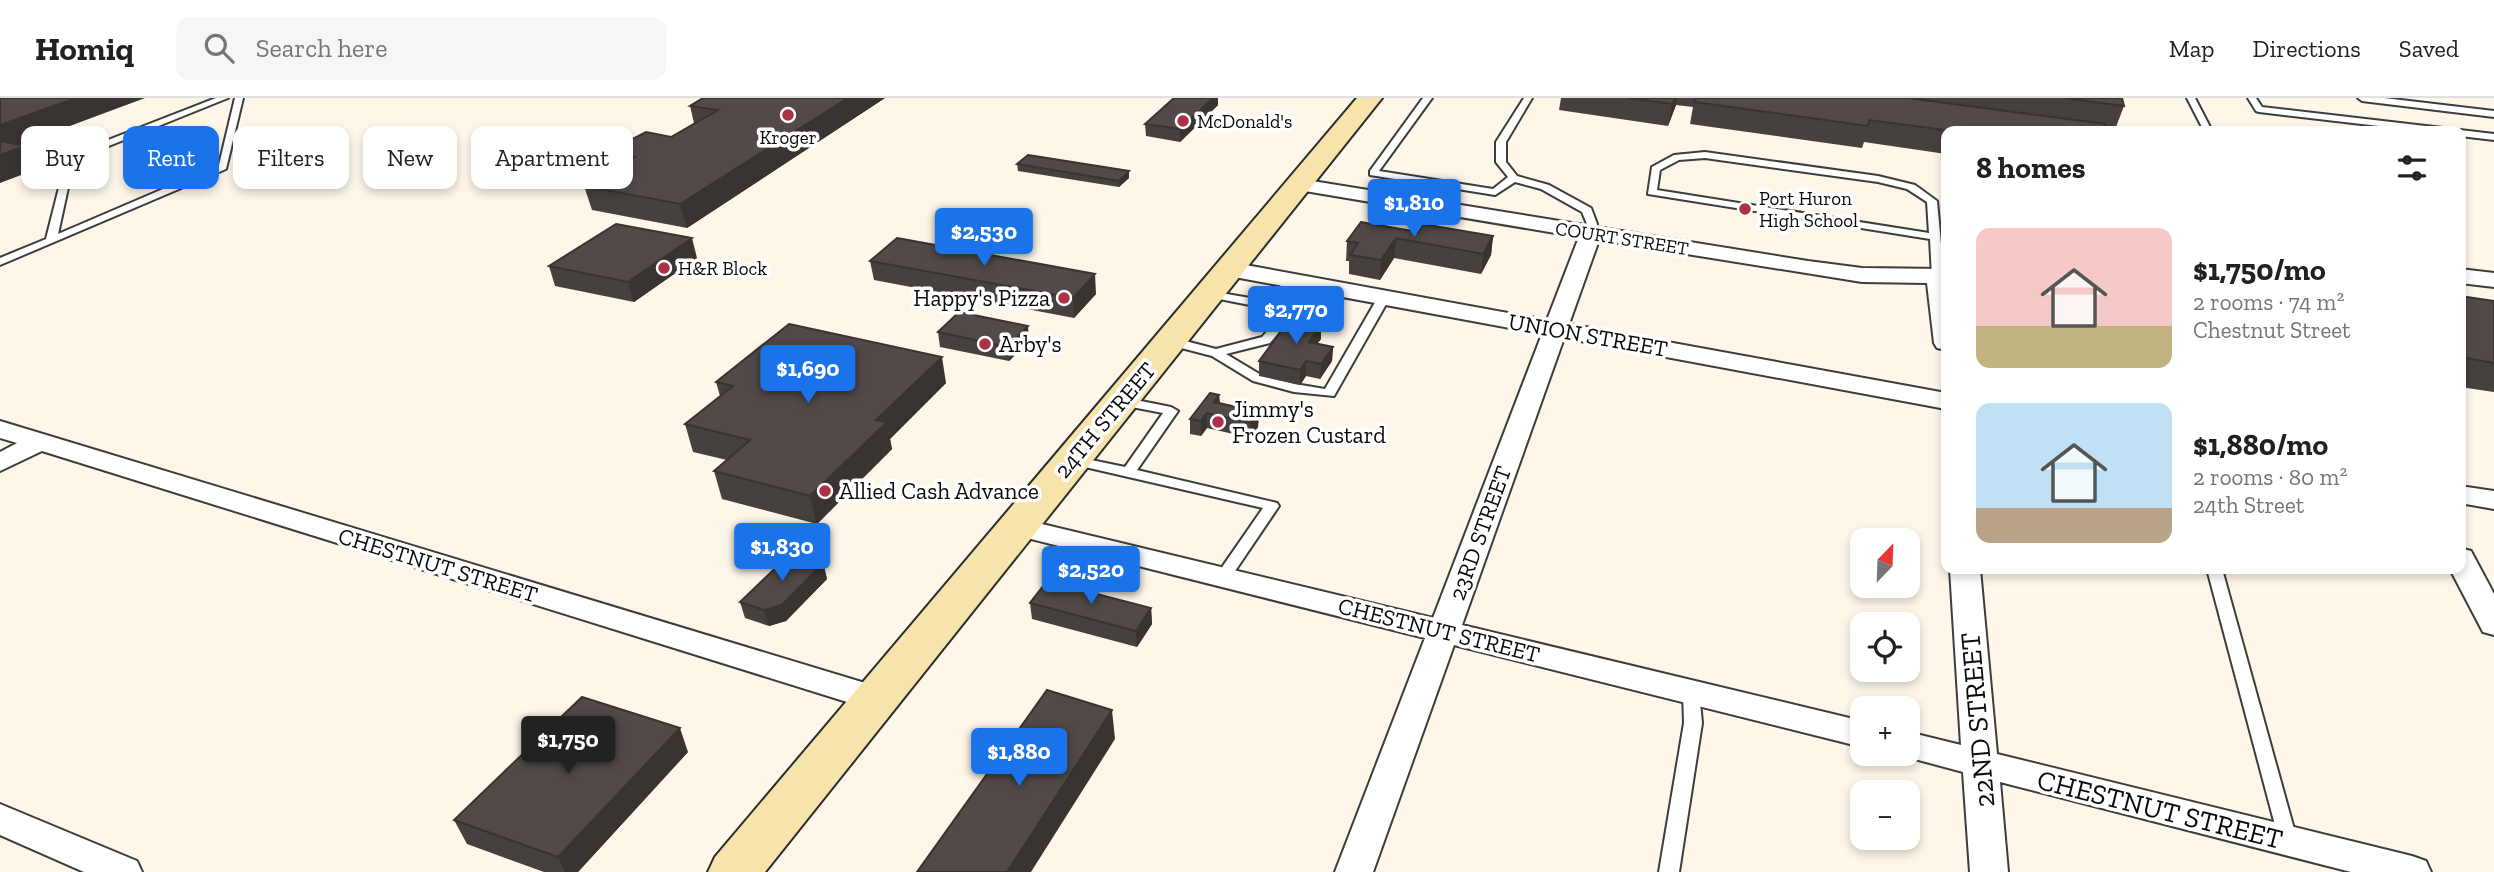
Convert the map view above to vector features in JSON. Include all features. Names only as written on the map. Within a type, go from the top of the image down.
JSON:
[{"type":"street","name":"24TH STREET","points":[[734,872],[1370,98]]},
{"type":"street","name":"COURT STREET","points":[[1300,185],[1808,268],[1862,275],[1941,276]]},
{"type":"street","name":"23RD STREET","points":[[1354,872],[1591,233]]},
{"type":"street","points":[[2466,277],[2494,279]]},
{"type":"street","name":"UNION STREET","points":[[1219,282],[1290,281],[1941,400]]},
{"type":"street","name":"CHESTNUT STREET","points":[[0,429],[876,699]]},
{"type":"street","points":[[0,463],[38,442]]},
{"type":"street","points":[[2466,495],[2494,500]]},
{"type":"street","name":"CHESTNUT STREET","points":[[1017,527],[1850,731]]},
{"type":"street","points":[[2466,570],[2494,624]]},
{"type":"street","name":"22ND STREET","points":[[1965,574],[1989,872]]},
{"type":"street","name":"CHESTNUT STREET","points":[[1920,748],[2412,872]]},
{"type":"street","points":[[0,819],[122,872]]},
{"type":"lane","points":[[51,242],[70,158],[224,98]]},
{"type":"lane","points":[[0,262],[223,167],[239,98]]},
{"type":"lane","points":[[1428,98],[1373,173],[1495,192],[1513,178]]},
{"type":"lane","points":[[1528,98],[1501,142],[1501,162],[1513,178],[1545,187],[1587,210],[1592,224],[1591,233]]},
{"type":"lane","points":[[2191,98],[2205,126]]},
{"type":"lane","points":[[2252,98],[2259,109],[2401,126]]},
{"type":"lane","points":[[2362,98],[2493,115]]},
{"type":"lane","points":[[2466,134],[2494,138]]},
{"type":"lane","points":[[1935,237],[1652,192],[1655,169],[1677,157],[1705,155],[1878,179],[1911,187],[1932,201],[1941,270]]},
{"type":"lane","points":[[1264,304],[1290,281]]},
{"type":"lane","points":[[1216,353],[1266,340],[1284,319],[1264,304],[1219,282]]},
{"type":"lane","points":[[1170,341],[1216,353],[1257,378],[1285,386],[1329,393],[1383,299]]},
{"type":"lane","points":[[1121,401],[1171,411],[1129,472]]},
{"type":"lane","points":[[1072,460],[1272,506],[1224,576]]},
{"type":"lane","points":[[2215,574],[2288,840]]},
{"type":"lane","points":[[1670,872],[1693,723],[1691,692]]},
{"type":"building","points":[[0,98],[76,98],[0,125]]},
{"type":"building","points":[[703,98],[848,98],[680,204],[600,189],[633,189],[633,139],[646,132],[671,137],[718,110],[690,106]]},
{"type":"building","points":[[1174,98],[1213,98],[1180,129],[1145,124]]},
{"type":"building","points":[[1629,98],[1675,98],[1672,104]]},
{"type":"building","points":[[1696,98],[1908,98],[2105,126],[1941,126],[1941,129],[1869,120],[1868,126],[1694,102]]},
{"type":"building","points":[[2065,98],[2122,98],[2124,106]]},
{"type":"building","points":[[0,141],[21,145],[21,147],[0,155]]},
{"type":"building","points":[[1028,155],[1129,171],[1119,181],[1017,164]]},
{"type":"building","points":[[1361,222],[1418,232],[1423,224],[1493,236],[1483,254],[1396,238],[1381,260],[1350,255],[1358,243],[1347,241]]},
{"type":"building","points":[[616,224],[692,238],[628,282],[549,266]]},
{"type":"building","points":[[897,238],[1095,274],[1073,298],[870,261]]},
{"type":"building","points":[[2466,297],[2494,301],[2494,363],[2466,358]]},
{"type":"building","points":[[959,312],[1028,326],[1008,347],[938,332]]},
{"type":"building","points":[[1291,318],[1321,324],[1309,342],[1333,347],[1321,364],[1306,361],[1300,370],[1259,361]]},
{"type":"building","points":[[789,324],[942,357],[876,420],[887,422],[810,496],[714,471],[750,440],[685,424],[733,386],[716,382]]},
{"type":"building","points":[[1210,393],[1219,395],[1214,402],[1259,412],[1251,423],[1207,413],[1201,421],[1190,419]]},
{"type":"building","points":[[790,554],[823,563],[782,605],[764,610],[740,602]]},
{"type":"building","points":[[1047,581],[1151,608],[1136,631],[1030,603]]},
{"type":"building","points":[[1047,690],[1112,710],[1007,872],[917,872]]},
{"type":"building","points":[[582,697],[680,728],[558,857],[454,820]]},
{"type":"place","name":"Kroger","points":[[788,115]]},
{"type":"place","name":"McDonald's","points":[[1183,121]]},
{"type":"place","name":"Port Huron High School","points":[[1745,209]]},
{"type":"place","name":"H&R Block","points":[[664,268]]},
{"type":"place","name":"Happy's Pizza","points":[[1064,298]]},
{"type":"place","name":"Arby's","points":[[985,344]]},
{"type":"place","name":"Jimmy's Frozen Custard","points":[[1218,422]]},
{"type":"place","name":"Allied Cash Advance","points":[[825,491]]}]
